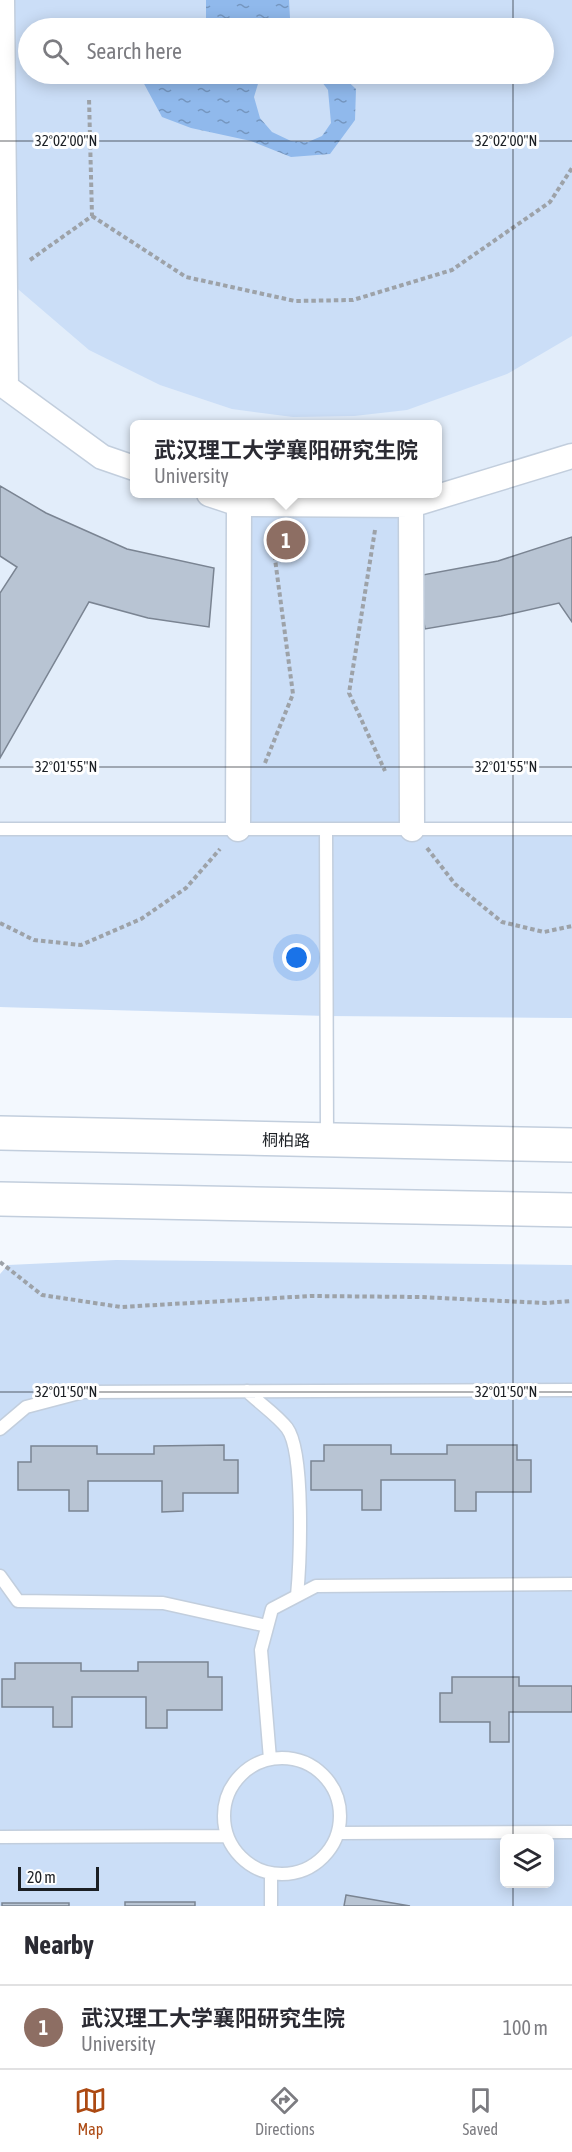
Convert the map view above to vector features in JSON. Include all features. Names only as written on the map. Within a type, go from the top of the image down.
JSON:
[{"type":"main road","name":"桐柏路","points":[[0,1133],[572,1145]]},
{"type":"main road","points":[[0,1199],[572,1210]]},
{"type":"street","points":[[2,0],[6,387],[102,457],[130,466]]},
{"type":"street","points":[[442,496],[572,456]]},
{"type":"street","points":[[221,498],[239,504],[411,505],[434,498]]},
{"type":"street","points":[[238,830],[239,504]]},
{"type":"street","points":[[411,505],[412,829]]},
{"type":"lane","points":[[326,829],[327,1141]]},
{"type":"lane","points":[[0,830],[572,829]]},
{"type":"lane","points":[[0,1429],[26,1407],[83,1392],[572,1390]]},
{"type":"lane","points":[[247,1391],[288,1429],[297,1459],[300,1560],[297,1596]]},
{"type":"lane","points":[[0,1576],[18,1601],[163,1603],[267,1626]]},
{"type":"lane","points":[[270,1759],[261,1650],[272,1610],[316,1586],[572,1584]]},
{"type":"lane","points":[[289,1758],[307,1764],[322,1774],[333,1788],[340,1805],[338,1833],[325,1857],[310,1868],[291,1874],[271,1874],[252,1867],[236,1853],[227,1836],[223,1816],[227,1796],[237,1778],[253,1766],[270,1759],[289,1758]]},
{"type":"lane","points":[[338,1833],[572,1832]]},
{"type":"lane","points":[[0,1837],[227,1836]]},
{"type":"lane","points":[[271,1874],[271,1906]]},
{"type":"path","points":[[89,98],[92,216]]},
{"type":"path","points":[[92,216],[186,277],[295,301],[352,300],[452,270],[550,202],[572,168]]},
{"type":"path","points":[[5,278],[92,216]]},
{"type":"path","points":[[263,767],[293,694],[267,504]]},
{"type":"path","points":[[378,505],[350,693],[388,777]]},
{"type":"path","points":[[412,829],[455,884],[502,922],[544,932],[572,926]]},
{"type":"path","points":[[0,923],[34,940],[81,945],[141,919],[186,888],[238,830]]},
{"type":"path","points":[[0,1262],[42,1295],[121,1307],[311,1296],[420,1297],[545,1303],[572,1301]]},
{"type":"shaded area","points":[[0,0],[572,0],[572,1018],[0,1007]]},
{"type":"shaded area","points":[[2,0],[572,0],[572,336],[507,374],[407,410],[354,416],[293,417],[232,409],[160,385],[89,350],[5,278]]},
{"type":"shaded area","points":[[239,504],[411,505],[412,829],[572,829],[572,1018],[327,1016],[0,1007],[0,830],[238,829]]},
{"type":"shaded area","points":[[116,1260],[572,1265],[572,1906],[0,1906],[0,1274],[8,1265]]},
{"type":"water","points":[[206,0],[289,0],[290,18],[206,18]]},
{"type":"water","points":[[144,84],[258,84],[254,97],[260,118],[272,132],[291,141],[308,142],[322,136],[331,123],[328,90],[324,84],[351,84],[356,89],[355,120],[330,154],[291,157],[251,141],[191,128],[162,117]]},
{"type":"building","points":[[0,486],[46,513],[127,549],[214,568],[209,627],[148,618],[89,602],[0,758],[0,593],[17,567],[0,556]]},
{"type":"building","points":[[572,537],[572,622],[559,603],[425,629],[417,576],[498,561]]},
{"type":"building","points":[[224,1445],[224,1460],[238,1460],[238,1493],[183,1493],[183,1511],[162,1512],[162,1481],[88,1481],[88,1511],[69,1511],[69,1490],[18,1490],[18,1462],[31,1462],[31,1446],[97,1446],[97,1454],[154,1454],[154,1446]]},
{"type":"building","points":[[324,1445],[391,1445],[391,1454],[447,1454],[447,1445],[517,1445],[517,1460],[531,1460],[531,1492],[476,1492],[476,1511],[455,1511],[455,1480],[381,1480],[381,1510],[362,1510],[362,1490],[311,1490],[311,1461],[324,1461]]},
{"type":"building","points":[[138,1662],[208,1662],[208,1677],[222,1677],[222,1710],[167,1710],[167,1728],[146,1728],[146,1697],[72,1697],[72,1727],[53,1727],[53,1707],[2,1707],[2,1679],[15,1679],[15,1663],[81,1663],[81,1671],[138,1671]]},
{"type":"building","points":[[452,1677],[519,1677],[519,1686],[572,1686],[572,1712],[509,1712],[509,1742],[490,1742],[490,1722],[440,1722],[440,1693],[452,1693]]},
{"type":"building","points":[[346,1895],[410,1906],[344,1906]]},
{"type":"building","points":[[125,1902],[195,1902],[195,1906],[125,1906]]},
{"type":"building","points":[[2,1903],[69,1903],[69,1906],[2,1906]]},
{"type":"place","name":"武汉理工大学襄阳研究生院","points":[[286,540]]}]
